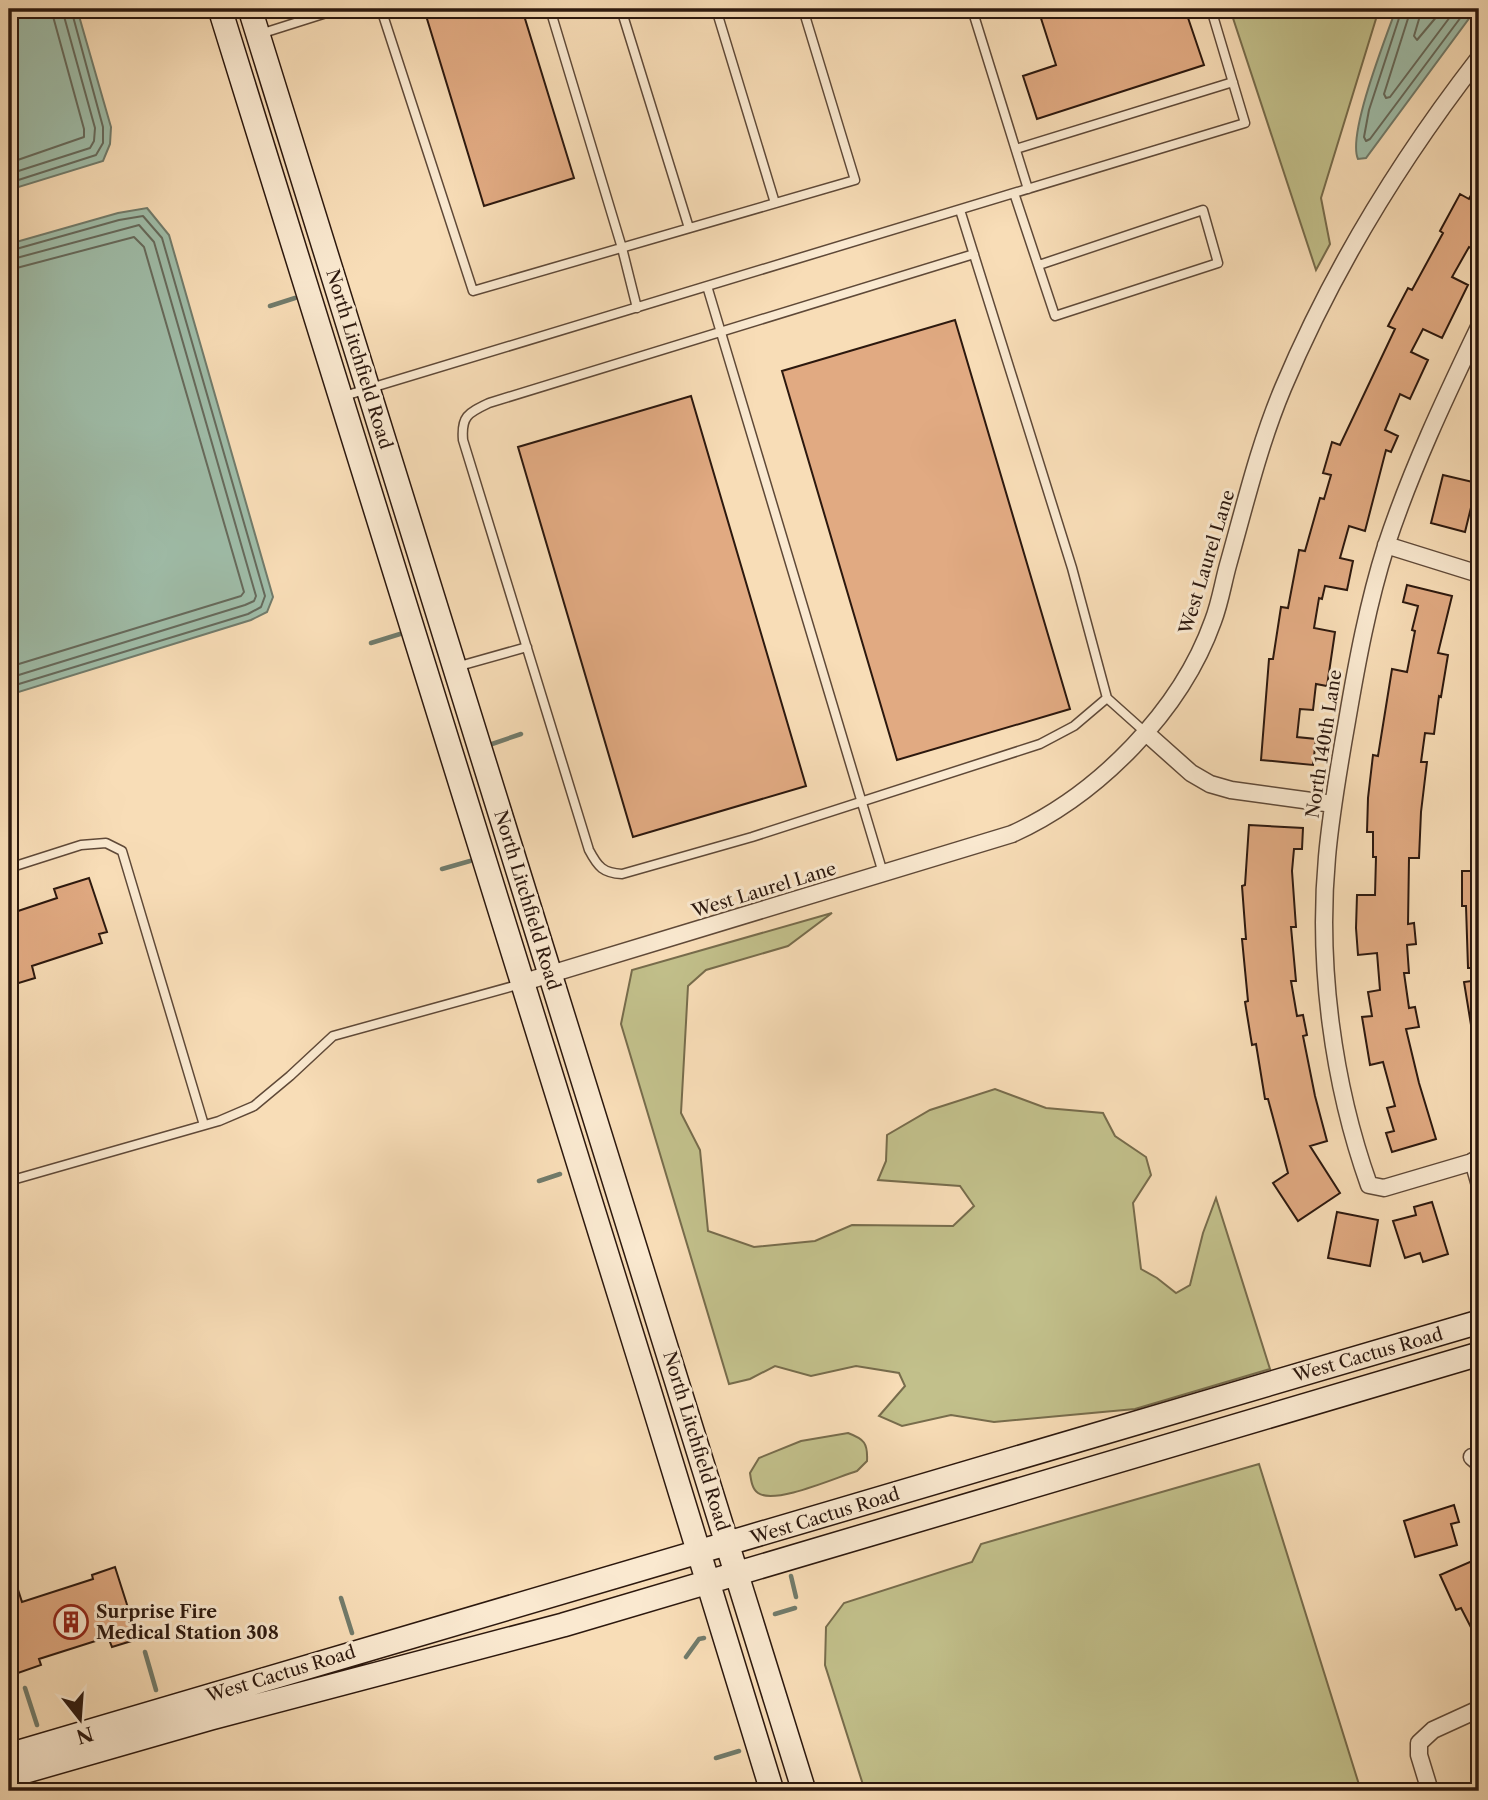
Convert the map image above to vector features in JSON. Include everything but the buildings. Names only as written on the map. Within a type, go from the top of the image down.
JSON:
[{"type":"main road","name":"North Litchfield Road","points":[[220,9],[772,1791]]},
{"type":"main road","name":"North Litchfield Road","points":[[250,9],[804,1791]]},
{"type":"main road","name":"West Cactus Road","points":[[9,1755],[405,1637],[700,1554],[1479,1322]]},
{"type":"main road","name":"West Cactus Road","points":[[9,1776],[211,1718],[550,1629],[1479,1354]]},
{"type":"street","name":"West Laurel Lane","points":[[521,984],[991,842],[1040,820],[1073,800],[1123,759],[1193,666],[1213,621],[1264,435],[1301,345],[1326,295],[1384,192],[1446,100],[1479,58]]},
{"type":"street","name":"North 140th Lane","points":[[1476,1160],[1384,1188],[1369,1185],[1339,1081],[1329,1009],[1325,899],[1333,804],[1358,656],[1387,545],[1438,413],[1479,327]]},
{"type":"street","points":[[1387,545],[1479,574]]},
{"type":"street","points":[[1145,732],[1191,773],[1210,784],[1231,790],[1333,804]]},
{"type":"street","points":[[1476,1160],[1479,1181]]},
{"type":"street","points":[[1430,1791],[1419,1755],[1419,1743],[1433,1730],[1479,1709]]},
{"type":"lane","points":[[258,35],[339,9]]},
{"type":"lane","points":[[381,9],[473,291],[855,180],[803,9]]},
{"type":"lane","points":[[550,9],[622,248],[636,308]]},
{"type":"lane","points":[[621,9],[689,228]]},
{"type":"lane","points":[[716,9],[775,203]]},
{"type":"lane","points":[[972,9],[1028,189]]},
{"type":"lane","points":[[340,398],[1245,123],[1211,9]]},
{"type":"lane","points":[[1016,149],[1233,82]]},
{"type":"lane","points":[[1014,193],[1038,265],[1055,316],[1218,263],[1203,210],[1038,265]]},
{"type":"lane","points":[[960,210],[1072,568],[1107,698],[1145,732]]},
{"type":"lane","points":[[974,254],[489,403],[470,412],[462,424],[463,440],[589,850],[596,865],[606,874],[622,874],[861,802],[1040,744],[1074,726],[1107,698]]},
{"type":"lane","points":[[707,286],[883,874]]},
{"type":"lane","points":[[455,668],[527,647]]},
{"type":"lane","points":[[9,868],[81,845],[106,843],[122,851],[204,1125]]},
{"type":"lane","points":[[9,1181],[204,1125],[254,1106],[333,1036],[521,984]]},
{"type":"shaded area","points":[[1230,9],[1379,9],[1321,198],[1330,244],[1316,270]]},
{"type":"shaded area","points":[[832,913],[788,946],[706,970],[688,986],[681,1113],[700,1150],[708,1231],[754,1247],[815,1241],[852,1225],[953,1226],[974,1206],[960,1186],[878,1180],[886,1161],[887,1135],[930,1110],[995,1089],[1046,1108],[1103,1113],[1115,1136],[1146,1157],[1151,1175],[1133,1203],[1141,1269],[1176,1293],[1190,1285],[1203,1233],[1216,1198],[1270,1369],[1135,1409],[994,1422],[951,1415],[902,1426],[879,1416],[905,1386],[899,1373],[856,1366],[811,1376],[775,1366],[750,1379],[729,1384],[621,1024],[632,970]]},
{"type":"shaded area","points":[[848,1433],[858,1437],[867,1450],[867,1461],[857,1471],[792,1493],[766,1496],[754,1489],[750,1473],[759,1458],[801,1441]]},
{"type":"shaded area","points":[[1259,1464],[1361,1791],[865,1791],[825,1665],[826,1627],[844,1603],[972,1562],[981,1544]]},
{"type":"water","points":[[9,9],[77,9],[111,127],[110,144],[103,161],[9,190]]},
{"type":"water","points":[[1396,9],[1476,9],[1366,158],[1358,159],[1356,147],[1363,108]]},
{"type":"water","points":[[147,208],[169,235],[273,597],[267,612],[251,620],[9,695],[9,244],[118,213]]},
{"type":"waterway","points":[[270,306],[295,298]]},
{"type":"waterway","points":[[371,643],[400,634]]},
{"type":"waterway","points":[[492,744],[521,734]]},
{"type":"waterway","points":[[442,869],[470,861]]},
{"type":"waterway","points":[[539,1181],[560,1174]]},
{"type":"waterway","points":[[791,1576],[796,1597]]},
{"type":"waterway","points":[[341,1598],[352,1633]]},
{"type":"waterway","points":[[775,1614],[795,1608]]},
{"type":"waterway","points":[[686,1657],[699,1639],[704,1638]]},
{"type":"waterway","points":[[145,1652],[156,1690]]},
{"type":"waterway","points":[[25,1688],[37,1725]]},
{"type":"waterway","points":[[716,1758],[739,1751]]},
{"type":"place","name":"Surprise Fire Medical Station 308","points":[[71,1622]]}]
